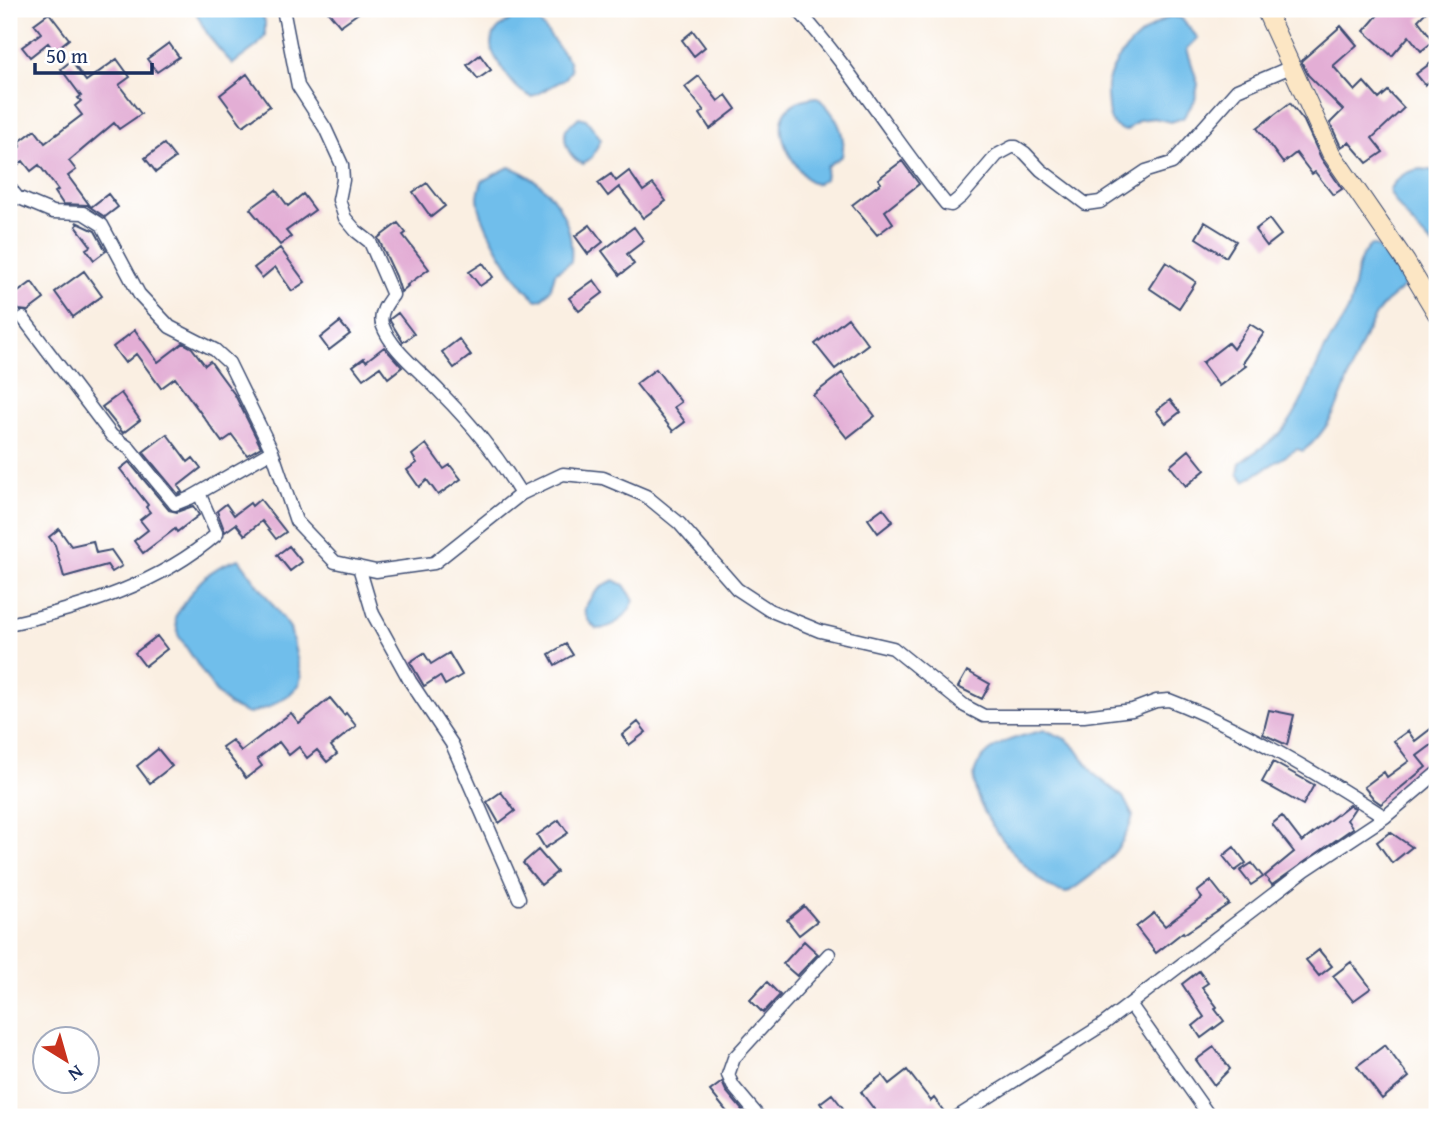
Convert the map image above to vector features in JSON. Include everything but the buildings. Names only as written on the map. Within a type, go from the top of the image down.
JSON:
[{"type":"main road","points":[[1265,9],[1331,153],[1406,261],[1437,314]]},
{"type":"street","points":[[283,9],[298,86],[325,128],[342,165],[343,180],[339,200],[345,218],[370,242],[393,295],[381,317],[383,325],[412,366],[441,392],[471,425],[521,494]]},
{"type":"street","points":[[797,9],[850,75],[921,173],[946,204],[951,205],[997,155],[1012,147],[1025,153],[1041,170],[1086,204],[1100,202],[1146,171],[1172,163],[1237,90],[1291,66]]},
{"type":"street","points":[[9,187],[17,197],[53,212],[83,213],[102,225],[139,295],[170,327],[215,350],[229,363],[272,451],[296,521],[335,562],[376,571],[434,563],[521,494],[562,474],[603,478],[646,496],[679,523],[737,589],[769,610],[820,631],[893,648],[964,706],[984,716],[1084,716],[1132,710],[1156,701],[1169,700],[1267,747],[1385,817]]},
{"type":"street","points":[[23,318],[112,436],[129,448],[175,504],[272,451]]},
{"type":"street","points":[[9,624],[108,596],[162,572],[199,550],[217,534],[199,493]]},
{"type":"street","points":[[359,567],[373,614],[410,681],[452,744],[519,898]]},
{"type":"street","points":[[957,1117],[1101,1026],[1305,870],[1385,817],[1437,773]]},
{"type":"street","points":[[759,1117],[733,1086],[728,1075],[734,1058],[829,954]]},
{"type":"street","points":[[1130,1004],[1210,1117]]},
{"type":"water","points":[[195,9],[259,9],[265,21],[265,36],[257,46],[233,64],[211,38]]},
{"type":"water","points":[[532,12],[569,61],[571,70],[565,79],[532,97],[520,90],[510,79],[496,59],[491,46],[495,33],[500,28],[512,19]]},
{"type":"water","points":[[1170,16],[1181,18],[1198,38],[1187,49],[1198,84],[1195,100],[1183,118],[1171,122],[1154,118],[1139,120],[1126,131],[1122,130],[1112,123],[1109,112],[1107,87],[1112,70],[1132,43]]},
{"type":"water","points":[[817,97],[829,109],[838,124],[843,147],[842,156],[827,166],[825,179],[816,184],[807,179],[789,154],[782,132],[782,122],[792,105]]},
{"type":"water","points":[[579,117],[586,119],[601,139],[592,157],[583,164],[571,154],[565,140],[566,129]]},
{"type":"water","points":[[509,167],[523,173],[547,192],[564,216],[569,231],[571,262],[555,273],[551,288],[542,299],[537,300],[519,282],[491,237],[480,208],[478,195],[482,181]]},
{"type":"water","points":[[1421,169],[1437,171],[1437,248],[1410,221],[1389,190],[1402,175]]},
{"type":"water","points":[[1371,245],[1377,247],[1406,283],[1375,317],[1336,408],[1317,438],[1303,451],[1297,449],[1245,481],[1238,474],[1240,463],[1279,435],[1290,421],[1326,347],[1348,310],[1358,267],[1365,251]]},
{"type":"water","points":[[239,559],[290,628],[301,676],[299,685],[289,695],[269,707],[248,714],[230,706],[215,691],[178,635],[175,617],[201,581],[217,568]]},
{"type":"water","points":[[614,580],[624,585],[634,600],[619,620],[608,627],[596,629],[584,610],[596,592]]},
{"type":"water","points":[[1045,730],[1066,739],[1075,747],[1094,774],[1123,797],[1133,816],[1116,851],[1088,878],[1067,893],[1051,888],[1039,879],[1011,850],[985,813],[977,795],[974,778],[978,764],[991,750],[1008,741]]}]
